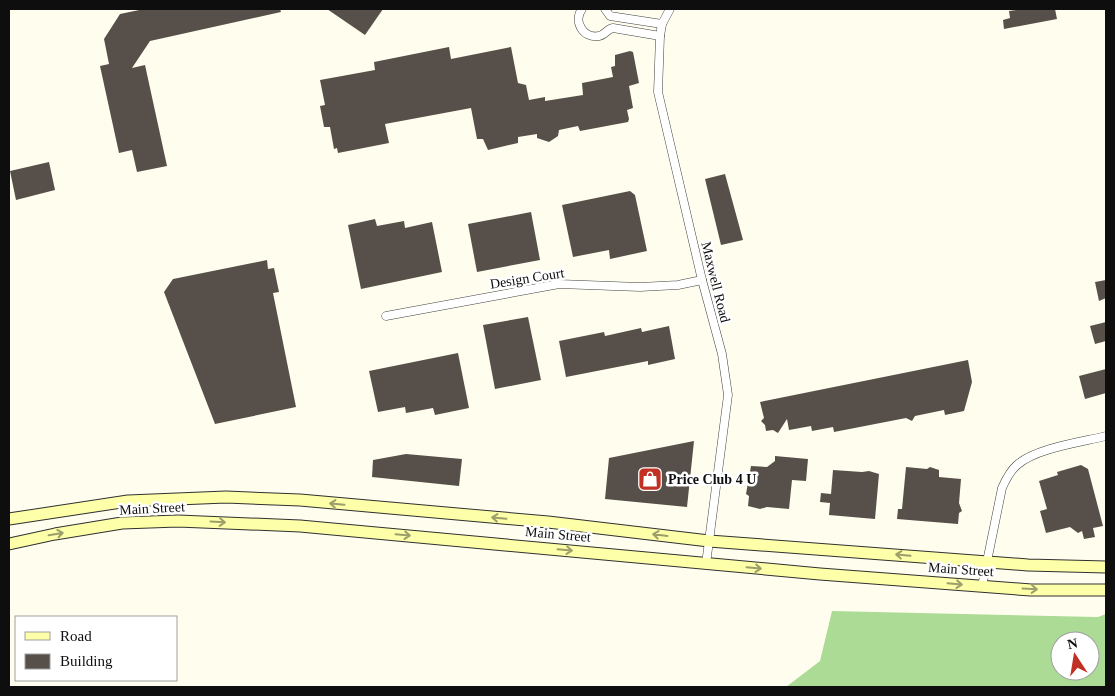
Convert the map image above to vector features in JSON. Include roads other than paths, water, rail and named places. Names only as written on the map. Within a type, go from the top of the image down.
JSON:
[{"type":"main road","name":"Main Street","points":[[9,519],[128,501],[226,497],[300,500],[548,522],[709,541],[986,562],[1106,567]]},
{"type":"main road","name":"Main Street","points":[[9,544],[55,534],[122,524],[178,521],[300,526],[706,564],[1031,590],[1106,590]]},
{"type":"street","points":[[582,9],[579,12],[578,24],[583,32],[594,36],[604,34],[613,28],[660,36]]},
{"type":"street","points":[[605,9],[610,16],[662,24]]},
{"type":"street","name":"Maxwell Road","points":[[670,9],[662,24],[660,36],[658,92],[702,280],[722,354],[728,395],[706,564]]},
{"type":"street","name":"Design Court","points":[[386,316],[559,284],[640,287],[678,285],[702,280]]},
{"type":"street","points":[[982,586],[1002,488],[1008,475],[1018,464],[1039,453],[1106,436]]},
{"type":"place","name":"Price Club 4 U","points":[[650,479]]}]
